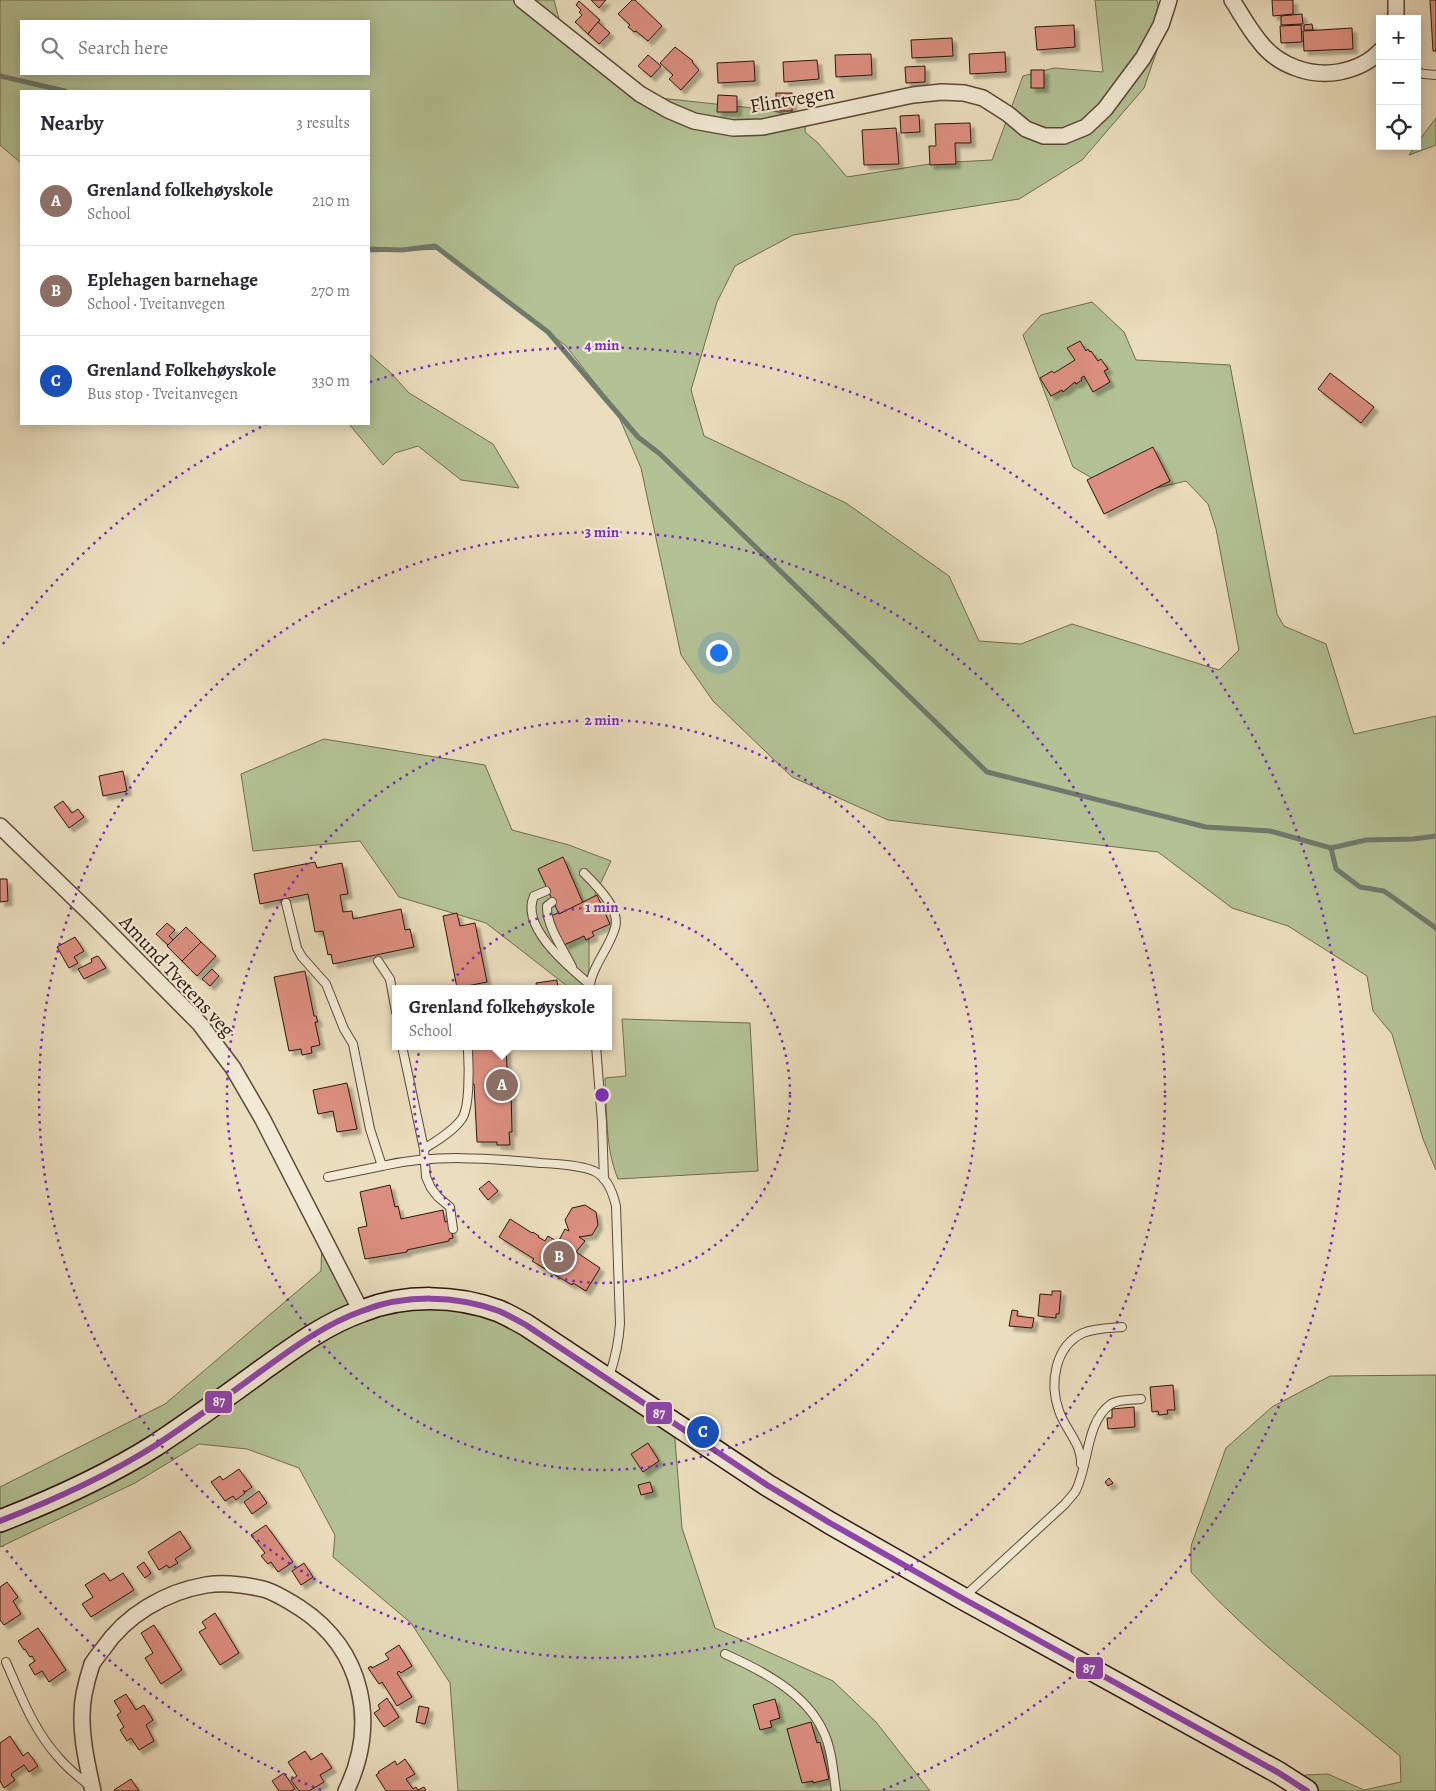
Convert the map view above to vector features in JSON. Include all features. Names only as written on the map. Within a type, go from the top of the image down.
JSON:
[{"type":"main road","points":[[0,1521],[65,1494],[126,1463],[193,1420],[293,1348],[321,1330],[361,1311],[399,1301],[423,1298],[472,1303],[500,1312],[526,1325],[767,1485],[962,1598],[1279,1773],[1307,1791]]},
{"type":"street","name":"Flintvegen","points":[[522,0],[640,94],[668,110],[694,121],[734,128],[763,127],[913,95],[942,92],[964,93],[983,98],[1008,114],[1026,129],[1044,136],[1064,136],[1086,127],[1105,109],[1143,58],[1161,25],[1169,0]]},
{"type":"street","points":[[1232,0],[1261,44],[1280,61],[1299,70],[1316,73],[1351,70],[1376,54]]},
{"type":"street","points":[[1396,0],[1396,15]]},
{"type":"street","name":"Amund Tvetens veg","points":[[0,826],[200,1024],[233,1068],[262,1118],[361,1311]]},
{"type":"street","points":[[93,1790],[82,1726],[84,1695],[93,1663],[113,1634],[138,1612],[173,1594],[207,1585],[230,1585],[264,1589],[291,1602],[312,1616],[331,1633],[347,1656],[357,1679],[363,1715],[360,1748],[352,1779],[346,1791]]},
{"type":"lane","points":[[1421,73],[1436,75]]},
{"type":"lane","points":[[584,873],[603,892],[616,920],[616,927],[589,985]]},
{"type":"lane","points":[[546,891],[534,896],[532,915],[552,949],[588,985]]},
{"type":"lane","points":[[552,902],[547,906],[547,912],[555,935],[573,969]]},
{"type":"lane","points":[[286,903],[297,948],[302,957],[326,984],[344,1029],[353,1044],[370,1129],[382,1166]]},
{"type":"lane","points":[[378,962],[390,979],[392,990]]},
{"type":"lane","points":[[403,1050],[424,1148],[426,1177],[430,1188],[450,1207],[453,1229]]},
{"type":"lane","points":[[596,1050],[604,1178]]},
{"type":"lane","points":[[424,1148],[434,1143],[462,1120],[466,1109],[468,1051]]},
{"type":"lane","points":[[328,1177],[425,1159],[480,1159],[553,1164],[595,1172],[604,1178],[613,1192],[616,1206],[620,1323],[616,1358],[608,1379]]},
{"type":"lane","points":[[1080,1476],[1081,1460],[1076,1444],[1059,1412],[1055,1398],[1056,1369],[1062,1352],[1070,1341],[1085,1332],[1122,1327]]},
{"type":"lane","points":[[962,1598],[1065,1504],[1075,1492],[1095,1427],[1104,1411],[1112,1403],[1122,1400],[1141,1399]]},
{"type":"lane","points":[[725,1654],[787,1688],[816,1717],[824,1732],[828,1746],[836,1791]]},
{"type":"lane","points":[[6,1662],[25,1707],[46,1743],[59,1759],[93,1790]]},
{"type":"green space","points":[[0,0],[554,0],[559,19],[641,96],[762,109],[806,118],[805,132],[818,143],[847,177],[936,163],[992,160],[1023,76],[1054,68],[1103,72],[1095,0],[1157,0],[1163,33],[1144,88],[1082,160],[1019,199],[793,235],[735,266],[717,302],[691,390],[704,436],[846,503],[949,576],[979,641],[1021,644],[1072,624],[1219,670],[1239,650],[1216,529],[1208,504],[1186,481],[1123,496],[1073,467],[1023,335],[1041,315],[1092,302],[1124,332],[1136,360],[1230,365],[1277,614],[1284,626],[1326,644],[1354,734],[1436,716],[1436,1170],[1423,1139],[1392,1034],[1373,1011],[1367,976],[1288,926],[1232,908],[1158,852],[888,820],[792,777],[713,701],[681,655],[641,468],[616,410],[566,346],[441,249],[370,252],[370,90],[20,90],[20,162],[0,145]]},
{"type":"green space","points":[[1436,118],[1436,145],[1409,155],[1412,150],[1421,150],[1421,138]]},
{"type":"green space","points":[[370,355],[391,373],[409,393],[493,444],[519,488],[461,480],[418,446],[395,453],[383,465],[350,425],[370,425]]},
{"type":"green space","points":[[324,739],[485,765],[512,830],[569,845],[611,861],[589,908],[589,985],[566,985],[486,923],[399,897],[360,841],[253,851],[241,774]]},
{"type":"green space","points":[[622,1019],[750,1023],[758,1171],[618,1179],[609,1142],[605,1078],[626,1076]]},
{"type":"green space","points":[[322,1239],[357,1315],[423,1301],[512,1319],[674,1427],[682,1528],[715,1628],[833,1681],[876,1722],[930,1791],[458,1791],[450,1683],[411,1623],[333,1557],[335,1535],[299,1468],[247,1449],[199,1444],[135,1483],[0,1547],[0,1487],[165,1404],[321,1271]]},
{"type":"green space","points":[[1436,1375],[1436,1791],[1297,1791],[1305,1775],[1328,1774],[1364,1790],[1401,1782],[1400,1756],[1292,1668],[1215,1597],[1191,1572],[1191,1546],[1226,1448],[1272,1407],[1330,1376]]},
{"type":"building","points":[[591,0],[606,0],[599,8]]},
{"type":"building","points":[[632,0],[635,0],[662,26],[648,41],[628,27],[630,25],[618,14]]},
{"type":"building","points":[[1272,0],[1293,0],[1293,14],[1273,16]]},
{"type":"building","points":[[1430,0],[1436,0],[1436,51],[1433,51]]},
{"type":"building","points":[[579,1],[600,20],[588,34],[575,22],[582,15],[579,12],[581,10],[576,5]]},
{"type":"building","points":[[1302,14],[1303,24],[1281,25],[1281,16]]},
{"type":"building","points":[[598,22],[610,33],[599,44],[588,34]]},
{"type":"building","points":[[1312,24],[1313,30],[1304,30],[1304,25]]},
{"type":"building","points":[[1074,25],[1075,47],[1037,50],[1035,27]]},
{"type":"building","points":[[1301,25],[1302,42],[1281,43],[1280,26]]},
{"type":"building","points":[[1352,28],[1353,49],[1304,51],[1303,31]]},
{"type":"building","points":[[952,38],[953,56],[912,58],[911,40]]},
{"type":"building","points":[[675,47],[693,61],[699,70],[681,90],[669,79],[673,75],[660,63]]},
{"type":"building","points":[[1005,52],[1006,72],[970,74],[969,54]]},
{"type":"building","points":[[871,54],[872,75],[836,77],[835,55]]},
{"type":"building","points":[[648,55],[661,66],[651,77],[638,66]]},
{"type":"building","points":[[817,60],[819,79],[784,82],[783,62]]},
{"type":"building","points":[[754,61],[755,81],[718,83],[717,63]]},
{"type":"building","points":[[925,66],[925,82],[906,83],[905,67]]},
{"type":"building","points":[[1031,70],[1044,70],[1044,88],[1031,88]]},
{"type":"building","points":[[776,93],[792,93],[792,111],[776,111]]},
{"type":"building","points":[[718,95],[737,96],[737,112],[717,112]]},
{"type":"building","points":[[919,115],[920,132],[901,133],[900,116]]},
{"type":"building","points":[[970,123],[971,143],[955,143],[956,164],[930,165],[929,146],[936,146],[935,124]]},
{"type":"building","points":[[896,128],[899,164],[864,165],[862,130]]},
{"type":"building","points":[[1080,341],[1086,351],[1088,349],[1091,351],[1098,361],[1101,359],[1108,369],[1104,371],[1110,382],[1093,392],[1084,376],[1081,378],[1082,380],[1076,384],[1075,382],[1063,392],[1062,390],[1051,396],[1040,378],[1052,371],[1054,373],[1075,360],[1067,348]]},
{"type":"building","points":[[1330,373],[1374,407],[1361,423],[1318,389]]},
{"type":"building","points":[[1153,447],[1170,481],[1104,514],[1087,480]]},
{"type":"building","points":[[123,771],[127,791],[103,796],[99,776]]},
{"type":"building","points":[[63,801],[72,813],[78,809],[84,817],[69,828],[54,807]]},
{"type":"building","points":[[563,857],[583,903],[559,914],[538,869]]},
{"type":"building","points":[[315,862],[317,868],[342,863],[348,894],[340,895],[343,912],[352,911],[353,919],[401,909],[405,930],[410,929],[414,947],[333,964],[331,954],[328,955],[323,931],[315,932],[308,894],[260,904],[254,874]]},
{"type":"building","points":[[0,879],[7,879],[8,901],[0,902]]},
{"type":"building","points":[[597,895],[610,924],[592,932],[594,936],[586,940],[584,936],[564,945],[551,916],[559,914]]},
{"type":"building","points":[[457,913],[460,926],[475,923],[487,982],[472,985],[456,985],[443,916]]},
{"type":"building","points":[[167,923],[175,930],[169,936],[173,940],[168,945],[156,934]]},
{"type":"building","points":[[186,927],[201,942],[182,961],[167,946]]},
{"type":"building","points":[[75,937],[84,951],[74,957],[78,963],[69,968],[57,947]]},
{"type":"building","points":[[201,942],[216,956],[197,976],[182,961]]},
{"type":"building","points":[[97,956],[106,968],[84,979],[78,969],[92,962],[91,959]]},
{"type":"building","points":[[212,969],[219,976],[210,986],[202,979]]},
{"type":"building","points":[[305,971],[314,1016],[316,1016],[318,1022],[315,1022],[320,1045],[311,1047],[312,1053],[302,1055],[301,1049],[289,1051],[274,977]]},
{"type":"building","points":[[557,980],[558,985],[536,985],[536,983]]},
{"type":"building","points":[[470,1050],[506,1050],[508,1090],[511,1090],[512,1132],[509,1132],[510,1145],[497,1145],[497,1142],[477,1142],[474,1084],[472,1084]]},
{"type":"building","points":[[347,1083],[357,1129],[337,1132],[333,1111],[318,1114],[313,1090]]},
{"type":"building","points":[[489,1181],[498,1191],[488,1200],[479,1189]]},
{"type":"building","points":[[390,1185],[395,1207],[398,1206],[401,1219],[443,1210],[445,1222],[449,1221],[453,1238],[449,1239],[449,1241],[407,1250],[407,1252],[365,1259],[358,1228],[367,1226],[360,1192]]},
{"type":"building","points":[[585,1205],[596,1212],[598,1225],[592,1235],[579,1237],[585,1241],[576,1252],[600,1268],[586,1291],[573,1283],[572,1285],[532,1261],[534,1259],[499,1237],[510,1219],[545,1241],[548,1236],[558,1242],[565,1229],[569,1231],[565,1220],[572,1208]]},
{"type":"building","points":[[1052,1291],[1061,1291],[1059,1314],[1056,1314],[1056,1318],[1038,1316],[1040,1294],[1052,1295]]},
{"type":"building","points":[[1012,1310],[1018,1311],[1017,1316],[1034,1318],[1032,1328],[1009,1326]]},
{"type":"building","points":[[1173,1385],[1175,1410],[1167,1410],[1168,1414],[1159,1415],[1158,1411],[1152,1412],[1150,1387]]},
{"type":"building","points":[[1134,1407],[1135,1427],[1108,1429],[1107,1418],[1112,1418],[1112,1409]]},
{"type":"building","points":[[648,1443],[659,1461],[643,1472],[631,1454]]},
{"type":"building","points":[[239,1469],[252,1487],[245,1492],[243,1490],[245,1493],[236,1500],[233,1496],[225,1501],[211,1482],[220,1476],[223,1480]]},
{"type":"building","points":[[1109,1478],[1113,1483],[1108,1486],[1105,1482]]},
{"type":"building","points":[[650,1482],[653,1492],[641,1495],[638,1485]]},
{"type":"building","points":[[259,1491],[267,1503],[252,1514],[244,1502]]},
{"type":"building","points":[[266,1525],[293,1562],[278,1572],[271,1562],[268,1564],[261,1556],[265,1553],[251,1535]]},
{"type":"building","points":[[180,1531],[191,1548],[175,1559],[178,1563],[169,1568],[167,1565],[159,1570],[148,1552]]},
{"type":"building","points":[[144,1562],[151,1573],[145,1578],[137,1567]]},
{"type":"building","points":[[304,1563],[313,1577],[301,1585],[292,1571]]},
{"type":"building","points":[[104,1573],[110,1581],[123,1573],[134,1590],[91,1617],[82,1604],[93,1597],[85,1585]]},
{"type":"building","points":[[7,1582],[18,1597],[13,1601],[21,1614],[4,1625],[0,1620],[0,1587]]},
{"type":"building","points":[[215,1613],[239,1653],[220,1665],[199,1632],[206,1628],[202,1622]]},
{"type":"building","points":[[154,1625],[182,1670],[161,1684],[145,1658],[153,1653],[141,1633]]},
{"type":"building","points":[[38,1628],[66,1670],[49,1682],[42,1671],[35,1675],[29,1665],[35,1661],[18,1641]]},
{"type":"building","points":[[399,1645],[412,1666],[401,1673],[399,1671],[397,1673],[412,1697],[397,1706],[382,1682],[379,1684],[368,1668],[371,1666],[372,1668],[389,1659],[385,1654]]},
{"type":"building","points":[[126,1694],[136,1710],[144,1705],[153,1720],[146,1725],[154,1741],[139,1750],[131,1738],[127,1741],[120,1730],[124,1727],[117,1715],[121,1712],[114,1701]]},
{"type":"building","points":[[387,1698],[399,1717],[384,1727],[374,1713],[380,1709],[378,1705]]},
{"type":"building","points":[[775,1699],[780,1718],[770,1721],[772,1727],[760,1730],[753,1705]]},
{"type":"building","points":[[419,1706],[429,1708],[425,1724],[416,1722]]},
{"type":"building","points":[[811,1722],[817,1743],[820,1742],[829,1779],[813,1783],[813,1781],[802,1783],[787,1729]]},
{"type":"building","points":[[10,1736],[23,1756],[28,1752],[38,1766],[29,1772],[24,1765],[12,1773],[11,1775],[15,1780],[4,1788],[0,1781],[0,1743]]},
{"type":"building","points":[[305,1751],[311,1760],[322,1753],[332,1768],[320,1775],[324,1782],[309,1791],[299,1791],[291,1780],[297,1776],[288,1762]]},
{"type":"building","points":[[405,1759],[415,1774],[406,1779],[413,1789],[416,1787],[418,1790],[424,1787],[426,1790],[386,1791],[376,1775],[395,1761],[397,1765]]},
{"type":"building","points":[[284,1773],[295,1789],[279,1791],[272,1781]]},
{"type":"building","points":[[131,1779],[139,1791],[114,1790]]},
{"type":"waterway","points":[[0,76],[61,90]]},
{"type":"waterway","points":[[370,249],[402,250],[435,246],[548,332],[638,437],[660,454],[987,772],[1206,827],[1270,831],[1331,848],[1366,840],[1413,839],[1436,836]]},
{"type":"waterway","points":[[1331,848],[1336,869],[1360,887],[1384,891],[1436,928]]},
{"type":"transit line","name":"87","points":[[0,1521],[80,1487],[119,1467],[196,1418],[297,1345],[348,1316],[378,1305],[413,1299],[448,1299],[466,1302],[499,1311],[526,1325],[767,1485],[830,1523],[1279,1773],[1307,1791]]},
{"type":"place","name":"Grenland folkehøyskole","points":[[502,1085]]},
{"type":"place","name":"Eplehagen barnehage","points":[[559,1257]]},
{"type":"place","name":"Grenland Folkehøyskole","points":[[703,1432]]}]
